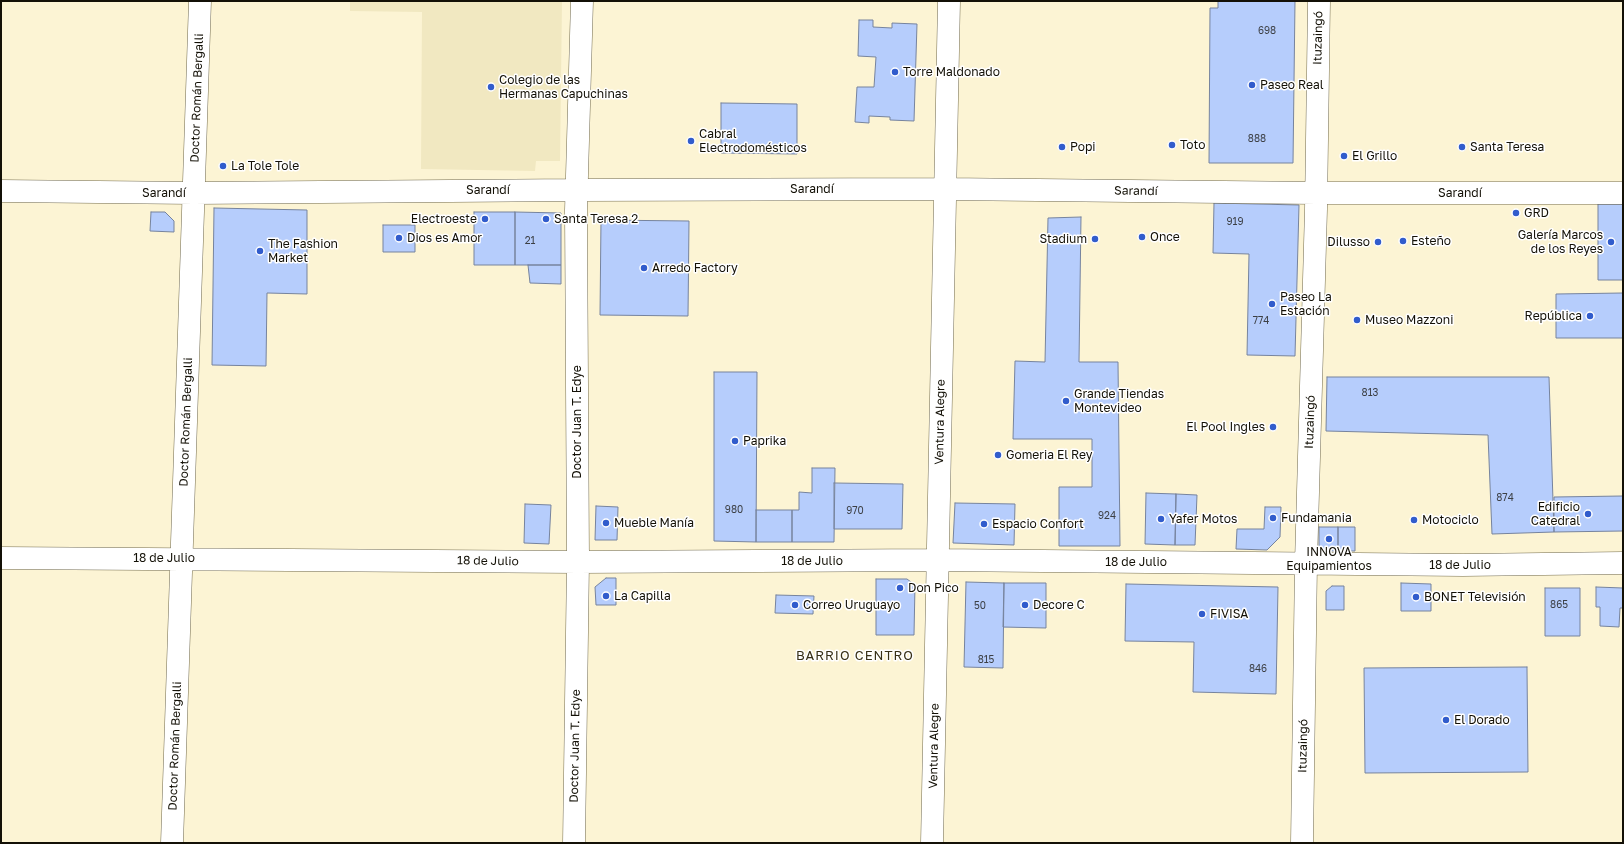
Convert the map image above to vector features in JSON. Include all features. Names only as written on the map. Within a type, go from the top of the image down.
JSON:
[{"type":"street","name":"Doctor Román Bergalli","points":[[172,843],[200,1]]},
{"type":"street","name":"Doctor Juan T. Edye","points":[[574,843],[578,562],[577,190],[582,1]]},
{"type":"street","name":"Ventura Alegre","points":[[932,843],[949,1]]},
{"type":"street","name":"Ituzaingó","points":[[1302,843],[1306,563],[1316,193],[1319,1]]},
{"type":"street","name":"Sarandí","points":[[1,191],[194,193],[945,189],[1316,193],[1623,194]]},
{"type":"street","name":"18 de Julio","points":[[1,558],[182,558],[578,562],[937,560],[1508,565],[1623,563]]},
{"type":"shaded area","name":"Colegio de las Hermanas Capuchinas","points":[[350,1],[562,1],[560,161],[536,161],[535,171],[421,169],[422,12],[350,11]]},
{"type":"building","name":"Paseo Real","points":[[1218,1],[1295,1],[1293,163],[1209,163],[1210,8],[1218,8]]},
{"type":"building","name":"Torre Maldonado","points":[[859,20],[873,20],[873,27],[892,28],[892,23],[917,24],[914,121],[890,120],[890,117],[869,116],[869,123],[855,122],[857,87],[874,87],[876,57],[858,56]]},
{"type":"building","points":[[721,103],[797,104],[797,154],[721,153]]},
{"type":"building","name":"Paseo La Estación","points":[[1214,203],[1299,205],[1295,356],[1247,355],[1249,254],[1213,253]]},
{"type":"building","name":"Galería Marcos de los Reyes","points":[[1598,204],[1623,204],[1623,280],[1598,280]]},
{"type":"building","name":"The Fashion Market","points":[[214,208],[307,210],[307,294],[267,293],[266,366],[212,365]]},
{"type":"building","points":[[151,212],[165,212],[174,221],[174,232],[150,231]]},
{"type":"building","points":[[474,212],[515,212],[515,265],[474,265]]},
{"type":"building","points":[[515,212],[561,213],[561,265],[515,265]]},
{"type":"building","name":"Grande Tiendas Montevideo","points":[[1081,217],[1079,362],[1118,362],[1120,546],[1059,546],[1059,487],[1092,487],[1092,439],[1013,439],[1015,361],[1045,362],[1048,218]]},
{"type":"building","name":"Arredo Factory","points":[[601,220],[689,221],[688,316],[600,315]]},
{"type":"building","name":"Dios es Amor","points":[[383,225],[415,225],[415,252],[383,252]]},
{"type":"building","points":[[528,265],[561,265],[561,284],[530,283]]},
{"type":"building","name":"República","points":[[1623,293],[1623,338],[1556,338],[1556,294]]},
{"type":"building","name":"Paprika","points":[[714,372],[757,372],[756,542],[714,541]]},
{"type":"building","points":[[1327,377],[1549,377],[1554,532],[1492,534],[1488,435],[1326,431]]},
{"type":"building","points":[[812,468],[835,468],[834,542],[792,542],[792,510],[799,510],[799,492],[812,493]]},
{"type":"building","points":[[834,483],[903,484],[902,529],[834,529]]},
{"type":"building","name":"Yafer Motos","points":[[1146,493],[1176,494],[1175,545],[1145,544]]},
{"type":"building","points":[[1176,494],[1197,495],[1195,545],[1175,545]]},
{"type":"building","name":"Edificio Catedral","points":[[1623,496],[1623,531],[1554,532],[1554,497]]},
{"type":"building","name":"Espacio Confort","points":[[955,503],[1015,504],[1014,545],[953,543]]},
{"type":"building","points":[[525,504],[551,505],[549,544],[524,543]]},
{"type":"building","name":"Mueble Manía","points":[[596,506],[618,507],[617,540],[595,540]]},
{"type":"building","name":"Fundamania","points":[[1265,507],[1281,507],[1280,537],[1267,550],[1236,549],[1237,529],[1264,529]]},
{"type":"building","points":[[756,510],[792,510],[792,542],[756,542]]},
{"type":"building","name":"INNOVA Equipamientos","points":[[1319,527],[1338,527],[1338,551],[1319,551]]},
{"type":"building","points":[[1338,527],[1355,527],[1355,551],[1338,551]]},
{"type":"building","name":"La Capilla","points":[[606,578],[616,578],[616,605],[596,605],[595,587]]},
{"type":"building","points":[[876,579],[907,579],[915,585],[914,635],[876,635]]},
{"type":"building","points":[[966,582],[1004,583],[1003,668],[964,667]]},
{"type":"building","name":"Decore C","points":[[1004,583],[1046,583],[1046,628],[1003,627]]},
{"type":"building","name":"BONET Televisión","points":[[1401,583],[1431,584],[1431,611],[1401,611]]},
{"type":"building","name":"FIVISA","points":[[1126,584],[1278,587],[1276,694],[1193,692],[1194,642],[1125,641]]},
{"type":"building","points":[[1332,586],[1344,586],[1344,610],[1326,610],[1326,591]]},
{"type":"building","points":[[1596,587],[1623,588],[1623,608],[1620,608],[1619,627],[1600,626],[1600,607],[1596,607]]},
{"type":"building","points":[[1545,588],[1580,588],[1580,636],[1545,636]]},
{"type":"building","name":"Correo Uruguayo","points":[[776,595],[814,596],[813,614],[775,613]]},
{"type":"building","name":"El Dorado","points":[[1527,667],[1528,772],[1365,773],[1364,668]]},
{"type":"place","name":"Torre Maldonado","points":[[895,72]]},
{"type":"place","name":"Paseo Real","points":[[1252,85]]},
{"type":"place","name":"Colegio de las Hermanas Capuchinas","points":[[491,87]]},
{"type":"place","name":"Cabral Electrodomésticos","points":[[691,141]]},
{"type":"place","name":"Toto","points":[[1172,145]]},
{"type":"place","name":"Popi","points":[[1062,147]]},
{"type":"place","name":"Santa Teresa","points":[[1462,147]]},
{"type":"place","name":"El Grillo","points":[[1344,156]]},
{"type":"place","name":"La Tole Tole","points":[[223,166]]},
{"type":"place","name":"GRD","points":[[1516,213]]},
{"type":"place","name":"Electroeste","points":[[485,219]]},
{"type":"place","name":"Santa Teresa 2","points":[[546,219]]},
{"type":"place","name":"Once","points":[[1142,237]]},
{"type":"place","name":"Dios es Amor","points":[[399,238]]},
{"type":"place","name":"Stadium","points":[[1095,239]]},
{"type":"place","name":"Esteño","points":[[1403,241]]},
{"type":"place","name":"Dilusso","points":[[1378,242]]},
{"type":"place","name":"Galería Marcos de los Reyes","points":[[1611,242]]},
{"type":"place","name":"The Fashion Market","points":[[260,251]]},
{"type":"place","name":"Arredo Factory","points":[[644,268]]},
{"type":"place","name":"Paseo La Estación","points":[[1272,304]]},
{"type":"place","name":"República","points":[[1590,316]]},
{"type":"place","name":"Museo Mazzoni","points":[[1357,320]]},
{"type":"place","name":"Grande Tiendas Montevideo","points":[[1066,401]]},
{"type":"place","name":"El Pool Ingles","points":[[1273,427]]},
{"type":"place","name":"Paprika","points":[[735,441]]},
{"type":"place","name":"Gomeria El Rey","points":[[998,455]]},
{"type":"place","name":"Edificio Catedral","points":[[1588,514]]},
{"type":"place","name":"Fundamania","points":[[1273,518]]},
{"type":"place","name":"Yafer Motos","points":[[1161,519]]},
{"type":"place","name":"Motociclo","points":[[1414,520]]},
{"type":"place","name":"Mueble Manía","points":[[606,523]]},
{"type":"place","name":"Espacio Confort","points":[[984,524]]},
{"type":"place","name":"INNOVA Equipamientos","points":[[1329,539]]},
{"type":"place","name":"Don Pico","points":[[900,588]]},
{"type":"place","name":"La Capilla","points":[[606,596]]},
{"type":"place","name":"BONET Televisión","points":[[1416,597]]},
{"type":"place","name":"Correo Uruguayo","points":[[795,605]]},
{"type":"place","name":"Decore C","points":[[1025,605]]},
{"type":"place","name":"FIVISA","points":[[1202,614]]},
{"type":"place","name":"El Dorado","points":[[1446,720]]},
{"type":"district","name":"BARRIO CENTRO","points":[[855,656]]}]
